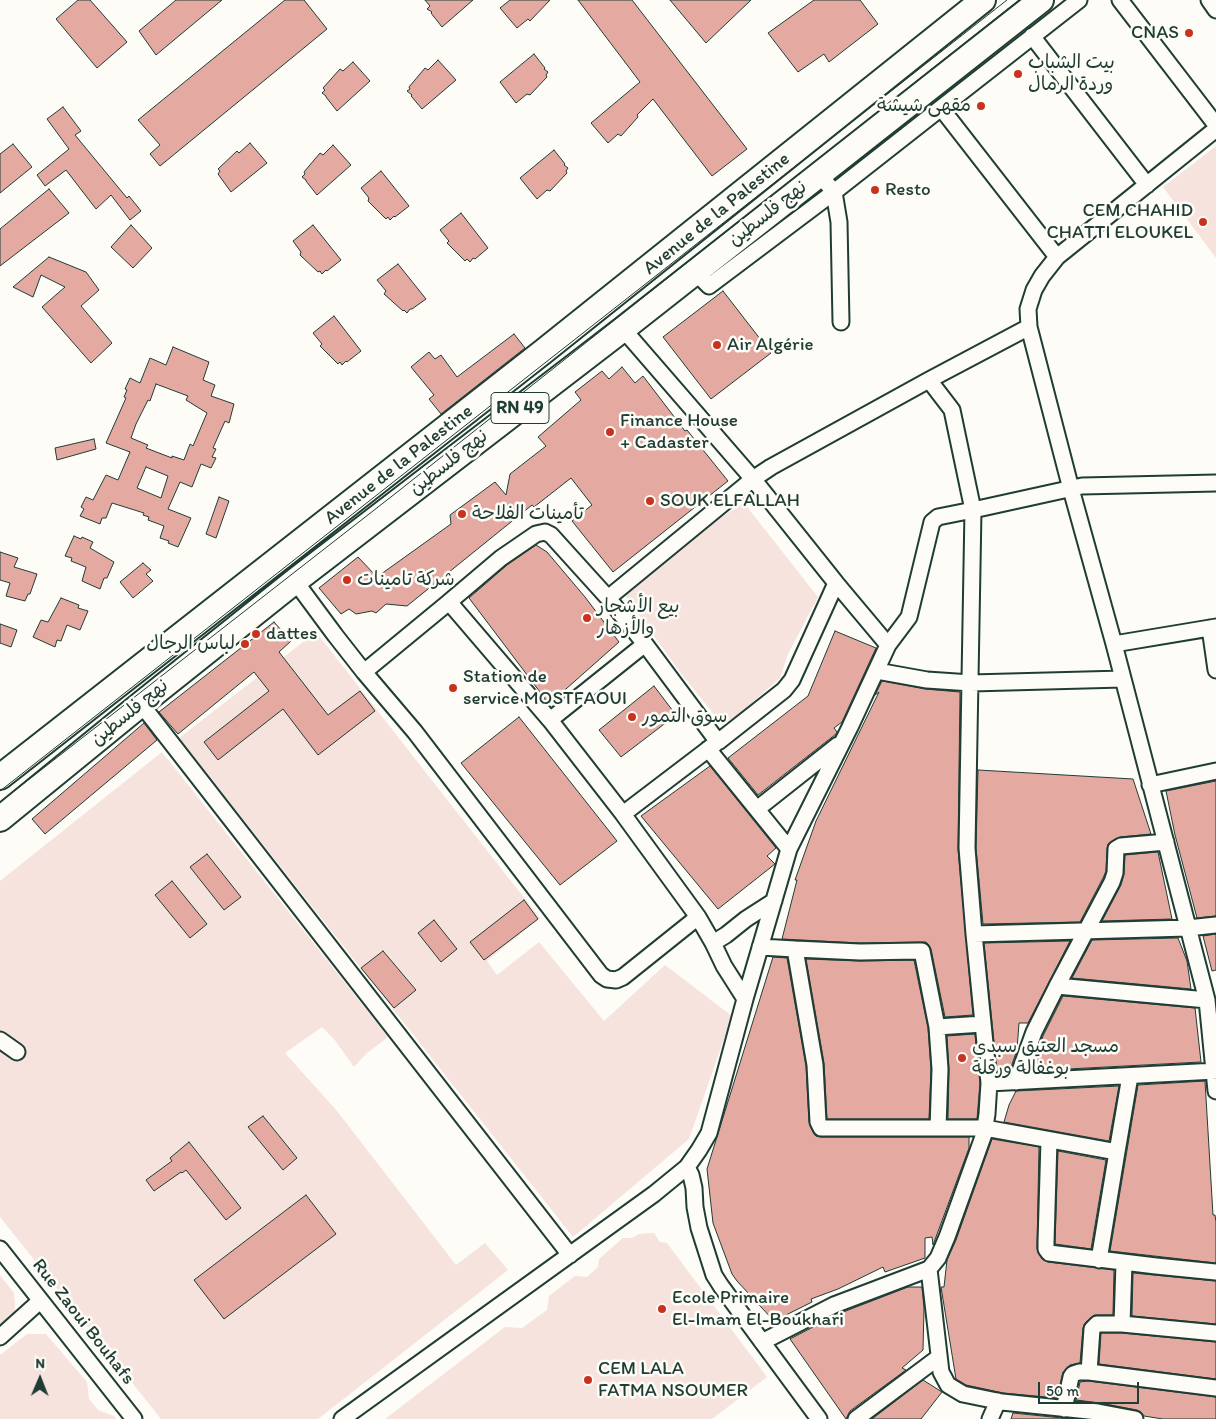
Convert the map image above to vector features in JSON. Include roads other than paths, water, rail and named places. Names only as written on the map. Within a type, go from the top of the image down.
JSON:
[{"type":"main road","name":"Avenue de la Palestine","points":[[0,777],[544,352],[983,0]]},
{"type":"main road","name":"نهج فلسطين","points":[[0,818],[295,581],[623,329],[819,174],[1008,41],[1042,0]]},
{"type":"street","points":[[695,272],[709,286],[834,192],[941,108],[1008,41],[1032,36],[1079,0]]},
{"type":"street","points":[[1120,0],[1216,127],[1057,257],[1034,290],[1028,309],[1029,327],[1207,1000],[1216,1091]]},
{"type":"street","points":[[1208,0],[1216,10]]},
{"type":"street","points":[[1032,36],[1147,185]]},
{"type":"street","points":[[941,108],[1057,257]]},
{"type":"street","points":[[819,174],[834,192],[838,222],[841,322]]},
{"type":"street","points":[[608,598],[753,479],[771,467],[928,380],[1029,327]]},
{"type":"street","points":[[623,329],[753,479],[888,645]]},
{"type":"street","points":[[762,1342],[834,1305],[929,1269],[938,1258],[947,1236],[984,1134],[988,1084],[967,848],[973,510],[952,410],[928,380]]},
{"type":"street","points":[[342,1419],[654,1194],[686,1167],[699,1150],[709,1132],[745,999],[789,849],[888,645],[910,617],[932,522],[938,517],[1082,486],[1216,483]]},
{"type":"street","points":[[364,672],[500,558],[536,534],[545,532],[551,534],[608,598],[645,644],[757,810],[789,849]]},
{"type":"street","points":[[295,581],[364,672],[415,732],[601,975],[607,979],[616,980],[623,977],[698,916]]},
{"type":"street","points":[[623,814],[784,690],[792,680],[836,583]]},
{"type":"street","points":[[449,602],[550,720],[623,814],[698,916],[714,943],[724,966],[745,999]]},
{"type":"street","points":[[1114,644],[1213,627],[1216,670]]},
{"type":"street","points":[[550,720],[645,644]]},
{"type":"street","points":[[877,671],[927,680],[971,683],[1123,679]]},
{"type":"street","points":[[141,704],[570,1255]]},
{"type":"street","points":[[757,810],[842,742]]},
{"type":"street","points":[[1150,785],[1216,771]]},
{"type":"street","points":[[1016,1082],[1034,1032],[1086,931],[1106,897],[1112,882],[1118,847],[1166,842]]},
{"type":"street","points":[[714,943],[746,919],[774,902]]},
{"type":"street","points":[[974,934],[1188,928],[1216,925]]},
{"type":"street","points":[[760,947],[860,952],[918,950],[922,952],[937,1027],[940,1069],[938,1128]]},
{"type":"street","points":[[795,949],[816,1070],[819,1126],[821,1128],[985,1128],[1118,1152]]},
{"type":"street","points":[[1057,986],[1207,1000]]},
{"type":"street","points":[[937,1027],[983,1024]]},
{"type":"street","points":[[0,1040],[17,1052]]},
{"type":"street","points":[[988,1084],[1215,1071]]},
{"type":"street","points":[[1099,1260],[1130,1076]]},
{"type":"street","points":[[1049,1140],[1046,1249],[1049,1253],[1216,1272]]},
{"type":"street","points":[[686,1167],[691,1175],[699,1228],[714,1275],[819,1419]]},
{"type":"street","name":"Rue Zaoui Bouhafs","points":[[0,1249],[134,1419]]},
{"type":"street","points":[[1122,1324],[1124,1263]]},
{"type":"street","points":[[929,1269],[941,1372],[948,1385],[963,1394],[1056,1412],[1098,1412],[1135,1419]]},
{"type":"street","points":[[0,1337],[40,1301]]},
{"type":"street","points":[[1088,1372],[1092,1328],[1097,1324],[1122,1324],[1216,1333]]},
{"type":"street","points":[[856,1419],[939,1357]]},
{"type":"street","points":[[1056,1412],[1071,1377],[1076,1373],[1088,1372],[1216,1388]]},
{"type":"street","points":[[990,1419],[998,1401]]},
{"type":"tram line","points":[[0,791],[1007,0]]},
{"type":"tram line","points":[[0,802],[396,493],[1019,0]]},
{"type":"place","name":"CNAS","points":[[1189,33]]},
{"type":"place","name":"بيت الشباب وردة الرمال","points":[[1018,74]]},
{"type":"place","name":"مقهى شيشة","points":[[981,106]]},
{"type":"place","name":"Resto","points":[[875,190]]},
{"type":"place","name":"CEM CHAHID CHATTI ELOUKEL","points":[[1203,222]]},
{"type":"place","name":"Air Algérie","points":[[717,345]]},
{"type":"place","name":"Finance House + Cadaster","points":[[610,432]]},
{"type":"place","name":"SOUK ELFALLAH","points":[[650,501]]},
{"type":"place","name":"تأمينات الفلاحة","points":[[462,514]]},
{"type":"place","name":"شركة تامينات","points":[[347,580]]},
{"type":"place","name":"بيع الأشجار والأزهار","points":[[587,618]]},
{"type":"place","name":"dattes","points":[[256,634]]},
{"type":"place","name":"لباس الرجال","points":[[245,644]]},
{"type":"place","name":"Station de service MOSTFAOUI","points":[[453,688]]},
{"type":"place","name":"سوق التمور","points":[[632,717]]},
{"type":"place","name":"مسجد العتيق سبدي بوغفالة ورقلة","points":[[962,1058]]},
{"type":"place","name":"Ecole Primaire El-Imam El-Boukhari","points":[[662,1309]]},
{"type":"place","name":"CEM LALA FATMA NSOUMER","points":[[588,1380]]}]
